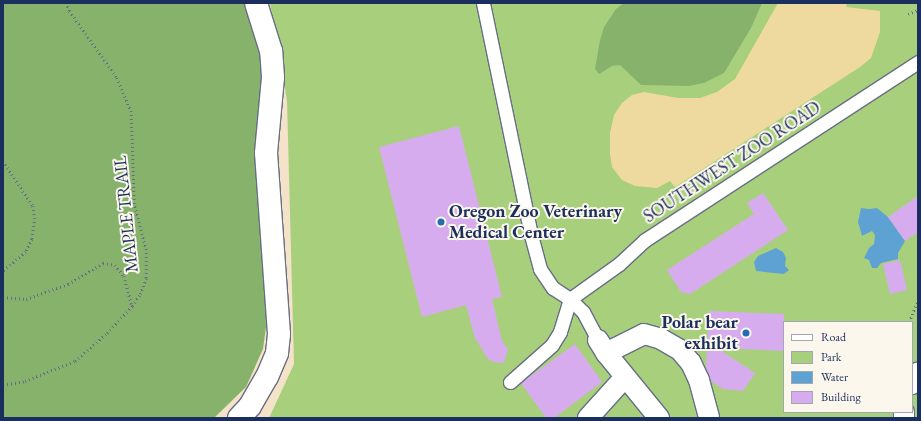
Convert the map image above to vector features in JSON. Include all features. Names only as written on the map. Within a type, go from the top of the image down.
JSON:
[{"type":"street","points":[[239,418],[258,393],[274,362],[277,353],[279,325],[266,153],[273,77],[271,51],[256,3]]},
{"type":"street","points":[[659,418],[602,347],[644,334],[661,339],[680,350],[691,363],[699,380],[709,418]]},
{"type":"street","points":[[913,382],[918,372]]},
{"type":"street","points":[[588,418],[625,377]]},
{"type":"lane","points":[[483,3],[531,235],[540,269],[553,288],[570,299],[583,312],[602,347]]},
{"type":"lane","name":"SOUTHWEST ZOO ROAD","points":[[570,299],[619,264],[645,240],[918,62]]},
{"type":"lane","points":[[510,382],[552,345],[560,332],[570,299]]},
{"type":"path","name":"MAPLE TRAIL","points":[[3,385],[25,381],[75,361],[106,333],[132,306],[144,286],[147,266],[146,250],[134,204],[131,112],[116,77],[69,11],[66,3]]},
{"type":"path","points":[[908,14],[918,10]]},
{"type":"path","points":[[3,161],[32,206],[35,218],[32,239],[26,252],[3,271]]},
{"type":"path","points":[[3,297],[26,299],[68,284],[103,263],[115,265],[124,276],[132,306]]},
{"type":"path","points":[[909,321],[918,300]]},
{"type":"green space","points":[[3,3],[247,3],[267,71],[269,305],[263,349],[246,387],[214,418],[3,418]]},
{"type":"green space","points":[[270,3],[918,3],[918,418],[269,418],[294,364],[287,101]]},
{"type":"green space","points":[[624,3],[762,3],[751,28],[724,73],[704,83],[689,86],[641,85],[620,65],[612,66],[599,74],[595,69],[604,27],[616,9]]},
{"type":"sand","points":[[778,3],[847,3],[846,7],[880,11],[880,32],[871,58],[860,67],[675,187],[670,181],[657,188],[635,186],[622,180],[612,167],[610,154],[610,133],[614,115],[622,103],[632,95],[644,92],[678,98],[700,98],[717,92],[735,79]]},
{"type":"water","points":[[861,208],[877,208],[888,217],[905,241],[898,253],[898,259],[881,263],[877,268],[872,268],[869,260],[864,258],[869,248],[874,244],[875,235],[872,231],[862,236],[858,222]]},
{"type":"water","points":[[776,248],[783,252],[786,258],[785,266],[789,270],[784,274],[756,271],[754,262],[758,256]]},
{"type":"building","name":"Oregon Zoo Veterinary Medical Center","points":[[459,126],[502,297],[492,299],[502,341],[508,349],[504,363],[494,362],[488,359],[475,338],[466,305],[422,317],[379,147]]},
{"type":"building","points":[[763,193],[788,230],[690,294],[681,292],[667,270],[754,214],[747,203]]},
{"type":"building","points":[[918,196],[918,232],[905,241],[888,217]]},
{"type":"building","points":[[900,260],[907,290],[890,294],[883,264]]},
{"type":"building","name":"Polar bear exhibit","points":[[709,311],[784,314],[783,351],[717,348],[755,373],[743,391],[723,389],[711,381],[706,368]]},
{"type":"building","points":[[575,344],[602,382],[554,418],[546,418],[521,383]]},
{"type":"place","name":"Oregon Zoo Veterinary Medical Center","points":[[441,222]]},
{"type":"place","name":"Polar bear exhibit","points":[[746,333]]}]
